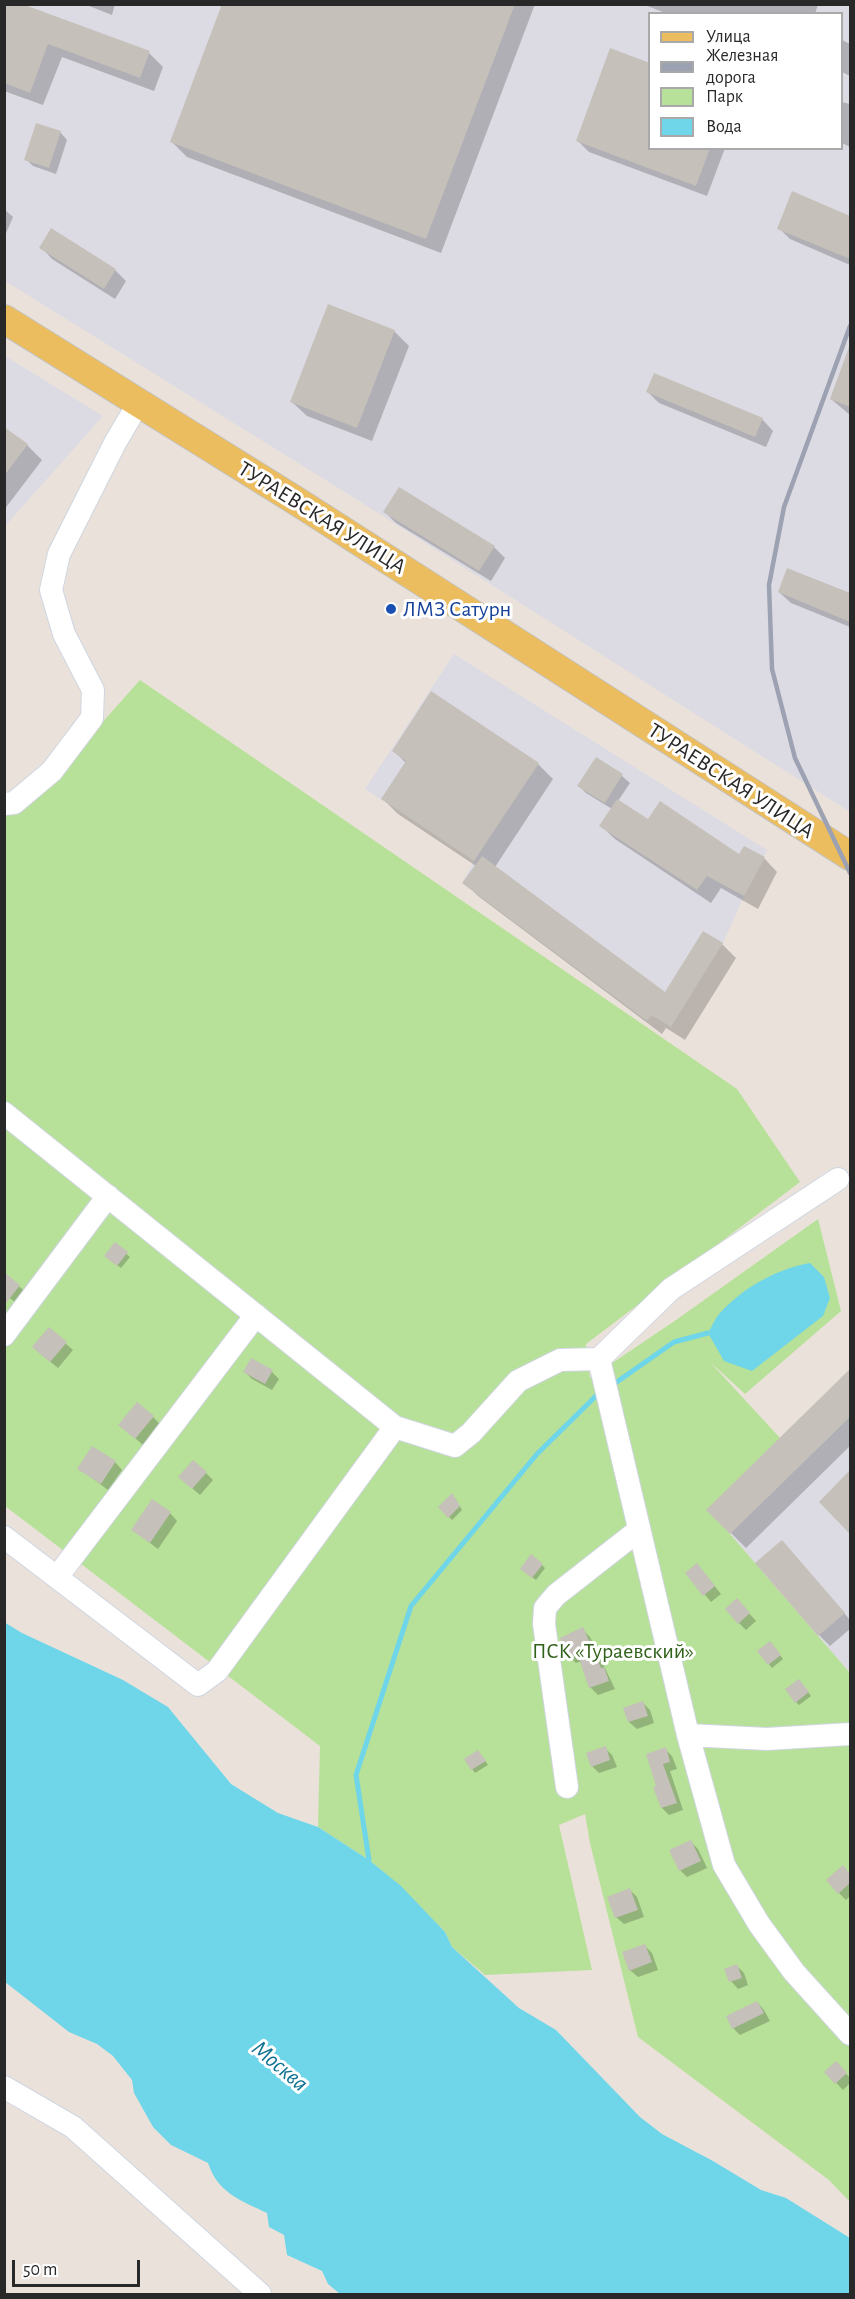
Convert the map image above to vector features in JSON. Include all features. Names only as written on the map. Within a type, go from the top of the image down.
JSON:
[{"type":"main road","name":"ТУРАЕВСКАЯ УЛИЦА","points":[[4,319],[298,502],[850,856]]},
{"type":"street","points":[[4,804],[14,803],[52,771],[92,718],[93,690],[64,634],[51,590],[60,554],[115,443],[139,402]]},
{"type":"street","points":[[4,1113],[395,1427],[455,1446],[471,1433],[518,1382],[560,1360],[599,1359],[671,1289],[838,1179]]},
{"type":"street","points":[[4,1335],[108,1196]]},
{"type":"street","points":[[57,1577],[256,1315]]},
{"type":"street","points":[[599,1359],[688,1735],[724,1865],[759,1924],[794,1972],[850,2034]]},
{"type":"street","points":[[4,1536],[198,1685],[217,1671],[395,1427]]},
{"type":"street","points":[[567,1787],[544,1624],[544,1608],[556,1595],[639,1530]]},
{"type":"street","points":[[688,1735],[766,1739],[850,1734]]},
{"type":"street","points":[[4,2087],[73,2127],[260,2295]]},
{"type":"shaded area","points":[[4,5],[850,5],[850,812],[348,494],[5,281]]},
{"type":"shaded area","points":[[5,356],[103,416],[5,526]]},
{"type":"shaded area","points":[[454,654],[767,850],[723,943],[671,1027],[651,1015],[647,1021],[462,883],[474,861],[365,789]]},
{"type":"shaded area","points":[[850,1369],[850,1673],[730,1534],[706,1510]]},
{"type":"green space","name":"ПСК «Тураевский»","points":[[140,680],[737,1089],[800,1182],[586,1344],[590,1378],[818,1219],[841,1311],[745,1394],[710,1362],[780,1438],[707,1510],[850,1673],[850,2202],[829,2180],[638,2037],[590,1843],[585,1814],[559,1825],[592,1970],[485,1975],[452,1947],[445,1932],[400,1886],[369,1860],[318,1827],[320,1746],[5,1506],[4,810],[27,807]]},
{"type":"water","points":[[810,1263],[824,1277],[830,1298],[823,1316],[752,1371],[724,1361],[708,1333],[720,1313],[750,1287],[762,1280]]},
{"type":"water","name":"Москва","points":[[4,1622],[22,1633],[123,1680],[168,1707],[231,1784],[278,1813],[318,1827],[369,1860],[401,1886],[445,1932],[452,1947],[519,2008],[556,2030],[640,2117],[662,2134],[761,2190],[786,2198],[850,2238],[850,2294],[340,2294],[328,2284],[322,2271],[287,2255],[284,2235],[269,2227],[267,2213],[224,2189],[212,2173],[208,2163],[171,2145],[153,2127],[134,2093],[132,2080],[113,2056],[97,2044],[69,2032],[5,1982]]},
{"type":"building","points":[[4,4],[22,4],[150,51],[140,78],[48,44],[30,93],[4,83]]},
{"type":"building","points":[[222,4],[515,4],[426,239],[170,142]]},
{"type":"building","points":[[610,48],[648,62],[648,150],[709,150],[696,186],[576,141]]},
{"type":"building","points":[[36,123],[61,131],[49,168],[24,160]]},
{"type":"building","points":[[792,191],[850,216],[850,259],[777,229]]},
{"type":"building","points":[[51,228],[116,269],[104,289],[39,248]]},
{"type":"building","points":[[328,304],[395,330],[357,428],[290,402]]},
{"type":"building","points":[[850,348],[850,407],[830,399]]},
{"type":"building","points":[[654,373],[763,418],[755,437],[646,392]]},
{"type":"building","points":[[4,427],[28,444],[4,476]]},
{"type":"building","points":[[399,487],[495,546],[479,571],[383,512]]},
{"type":"building","points":[[787,568],[850,593],[850,622],[778,592]]},
{"type":"building","points":[[431,691],[539,763],[474,861],[381,799],[406,761],[392,751]]},
{"type":"building","points":[[596,757],[623,774],[605,803],[577,786]]},
{"type":"building","points":[[617,799],[648,819],[660,801],[739,854],[744,846],[765,857],[744,896],[707,876],[697,890],[599,826]]},
{"type":"building","points":[[482,856],[665,992],[703,931],[723,943],[671,1027],[651,1015],[647,1021],[462,883]]},
{"type":"building","points":[[115,1242],[128,1252],[117,1266],[104,1256]]},
{"type":"building","points":[[4,1272],[20,1285],[4,1306]]},
{"type":"building","points":[[49,1327],[67,1342],[50,1362],[32,1347]]},
{"type":"building","points":[[251,1358],[273,1370],[265,1384],[243,1372]]},
{"type":"building","points":[[850,1369],[850,1417],[730,1534],[706,1510]]},
{"type":"building","points":[[137,1402],[154,1416],[135,1439],[118,1425]]},
{"type":"building","points":[[92,1446],[116,1461],[101,1484],[77,1469]]},
{"type":"building","points":[[193,1460],[207,1472],[192,1489],[178,1477]]},
{"type":"building","points":[[850,1470],[850,1534],[819,1502]]},
{"type":"building","points":[[452,1493],[460,1506],[448,1518],[438,1507]]},
{"type":"building","points":[[152,1499],[171,1512],[150,1543],[131,1530]]},
{"type":"building","points":[[782,1540],[845,1613],[818,1636],[755,1563]]},
{"type":"building","points":[[531,1554],[543,1564],[532,1578],[520,1569]]},
{"type":"building","points":[[697,1563],[715,1586],[703,1596],[685,1573]]},
{"type":"building","points":[[737,1598],[750,1613],[738,1624],[725,1609]]},
{"type":"building","points":[[583,1627],[609,1681],[589,1688],[577,1653],[568,1657],[560,1638]]},
{"type":"building","points":[[770,1641],[781,1655],[768,1665],[757,1651]]},
{"type":"building","points":[[799,1679],[809,1692],[795,1703],[785,1689]]},
{"type":"building","points":[[643,1701],[648,1716],[628,1722],[623,1708]]},
{"type":"building","points":[[606,1746],[610,1760],[591,1767],[586,1753]]},
{"type":"building","points":[[666,1747],[670,1762],[663,1764],[677,1803],[661,1808],[653,1787],[656,1786],[646,1754]]},
{"type":"building","points":[[478,1750],[486,1761],[471,1770],[464,1759]]},
{"type":"building","points":[[691,1840],[701,1861],[679,1871],[669,1850]]},
{"type":"building","points":[[843,1865],[850,1874],[850,1883],[838,1894],[826,1880]]},
{"type":"building","points":[[630,1888],[638,1910],[615,1918],[607,1897]]},
{"type":"building","points":[[645,1944],[652,1962],[629,1971],[622,1952]]},
{"type":"building","points":[[737,1964],[742,1978],[729,1982],[724,1969]]},
{"type":"building","points":[[757,2001],[764,2013],[732,2029],[726,2016]]},
{"type":"building","points":[[836,2061],[847,2073],[835,2084],[824,2072]]},
{"type":"waterway","points":[[611,1386],[674,1342],[708,1333]]},
{"type":"waterway","points":[[369,1860],[356,1775],[411,1606],[537,1454],[600,1392]]},
{"type":"railway","points":[[850,326],[784,507],[769,585],[772,669],[795,758],[850,873]]},
{"type":"place","name":"ЛМЗ Сатурн","points":[[391,609]]}]
